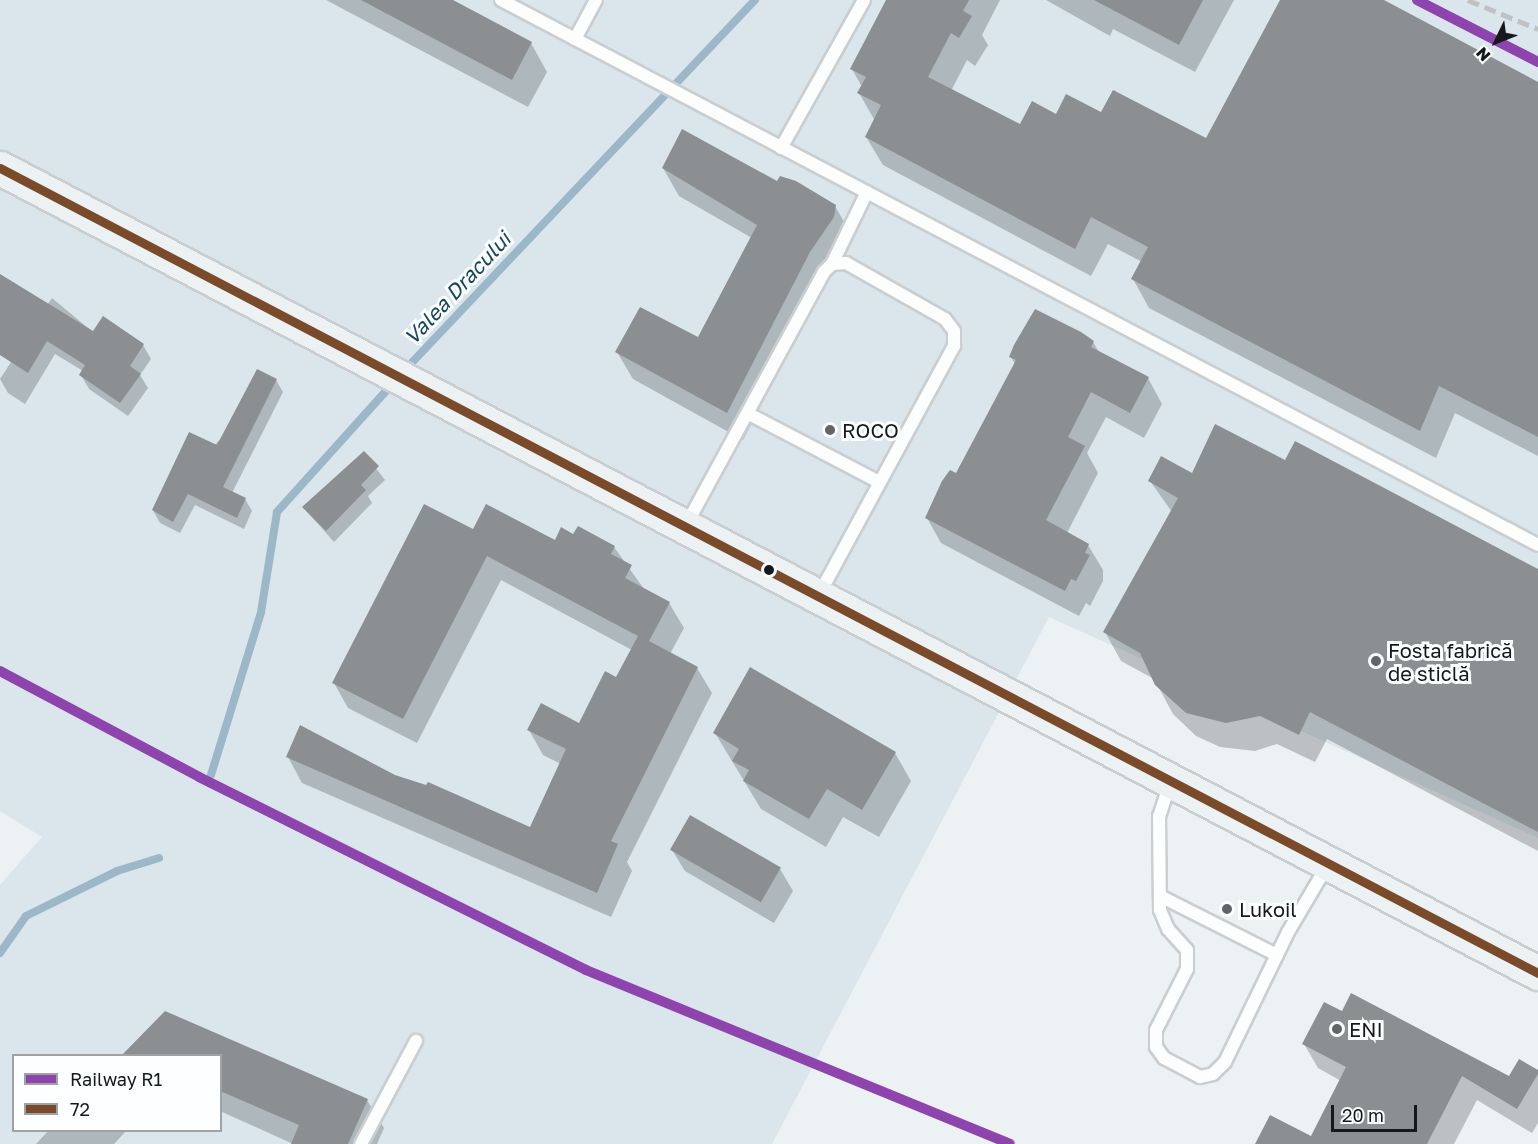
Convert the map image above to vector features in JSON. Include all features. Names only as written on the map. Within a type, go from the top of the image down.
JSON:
[{"type":"highway","points":[[0,168],[1327,866],[1538,973]]},
{"type":"lane","points":[[501,0],[1538,545]]},
{"type":"lane","points":[[575,39],[596,0]]},
{"type":"lane","points":[[782,147],[864,0]]},
{"type":"lane","points":[[685,528],[749,414],[824,272],[832,264],[867,192]]},
{"type":"lane","points":[[817,598],[954,346],[954,331],[945,319],[846,263],[832,264]]},
{"type":"lane","points":[[749,414],[879,482]]},
{"type":"lane","points":[[1170,783],[1159,816],[1160,910],[1168,929],[1187,950],[1186,969],[1156,1030],[1156,1047],[1164,1059],[1200,1077],[1213,1074],[1225,1062],[1277,955],[1327,866]]},
{"type":"lane","points":[[1160,896],[1277,955]]},
{"type":"lane","points":[[361,1144],[416,1041]]},
{"type":"shaded area","points":[[0,0],[1538,0],[1538,838],[1049,617],[772,1144],[0,1144],[0,885],[42,837],[0,811]]},
{"type":"building","points":[[361,0],[453,0],[532,42],[512,80]]},
{"type":"building","points":[[886,0],[969,0],[963,11],[972,16],[959,38],[951,33],[928,77],[1020,124],[1032,101],[1056,114],[1066,94],[1101,112],[1113,90],[1206,138],[1280,0],[1384,0],[1538,82],[1538,437],[1439,386],[1420,431],[1131,279],[1148,247],[1091,217],[1075,249],[865,137],[881,105],[857,93],[866,77],[850,69]]},
{"type":"building","points":[[1094,0],[1203,0],[1179,45]]},
{"type":"building","points":[[682,129],[777,181],[780,176],[796,181],[836,205],[834,217],[810,252],[727,413],[615,352],[640,307],[698,337],[757,225],[662,168]]},
{"type":"building","points":[[0,274],[93,331],[103,316],[144,344],[130,366],[141,374],[120,403],[79,375],[85,365],[47,341],[28,373],[0,355]]},
{"type":"building","points":[[1035,309],[1081,332],[1094,341],[1091,347],[1149,377],[1130,413],[1091,392],[1068,437],[1085,446],[1046,520],[1089,544],[1085,553],[1090,555],[1076,581],[1071,579],[1065,591],[925,518],[942,481],[950,470],[956,473],[1016,360],[1009,357]]},
{"type":"building","points":[[257,369],[277,379],[223,487],[246,498],[237,518],[188,494],[173,522],[152,510],[189,432],[217,445]]},
{"type":"building","name":"Fosta fabrică de sticlă","points":[[1215,424],[1285,460],[1295,441],[1538,569],[1538,832],[1310,712],[1299,735],[1260,716],[1226,723],[1186,713],[1155,685],[1140,653],[1103,632],[1178,498],[1148,481],[1161,456],[1192,473]]},
{"type":"building","points":[[364,451],[379,466],[361,485],[366,490],[326,531],[302,507]]},
{"type":"building","points":[[424,504],[473,529],[486,504],[555,540],[561,527],[573,534],[578,526],[615,546],[611,554],[632,565],[625,578],[670,602],[649,641],[698,667],[611,841],[618,844],[597,893],[286,757],[300,725],[395,775],[426,785],[428,782],[530,827],[566,749],[527,730],[541,703],[579,723],[605,671],[616,677],[638,636],[487,556],[403,719],[332,683]]},
{"type":"building","points":[[750,667],[896,752],[862,810],[827,789],[809,819],[743,781],[749,770],[732,761],[739,749],[713,733]]},
{"type":"building","points":[[690,815],[781,868],[761,902],[670,850]]},
{"type":"building","points":[[1351,993],[1509,1076],[1519,1059],[1538,1070],[1538,1074],[1517,1109],[1462,1076],[1427,1144],[1255,1144],[1270,1115],[1311,1136],[1346,1067],[1302,1044],[1324,1002],[1342,1011]]},
{"type":"building","points":[[165,1011],[368,1099],[348,1144],[291,1144],[299,1125],[222,1092],[222,1054],[123,1054]]},
{"type":"waterway","name":"Valea Dracului","points":[[403,372],[755,0]]},
{"type":"waterway","name":"Valea Dracului","points":[[211,775],[261,612],[277,512],[394,382]]},
{"type":"waterway","name":"Valea Dracului","points":[[0,953],[26,916],[117,871],[159,858]]},
{"type":"railway","points":[[1417,0],[1538,62]]},
{"type":"railway","points":[[1468,0],[1538,29]]},
{"type":"rail line","name":"R1","points":[[1417,0],[1538,62]]},
{"type":"rail line","name":"R1","points":[[0,671],[199,777],[586,970],[1010,1144]]},
{"type":"transit line","name":"72","points":[[0,168],[1538,973]]},
{"type":"place","name":"ROCO","points":[[830,430]]},
{"type":"place","name":"Fosta fabrică de sticlă","points":[[1376,661]]},
{"type":"place","name":"Lukoil","points":[[1227,909]]},
{"type":"place","name":"ENI","points":[[1337,1029]]}]
